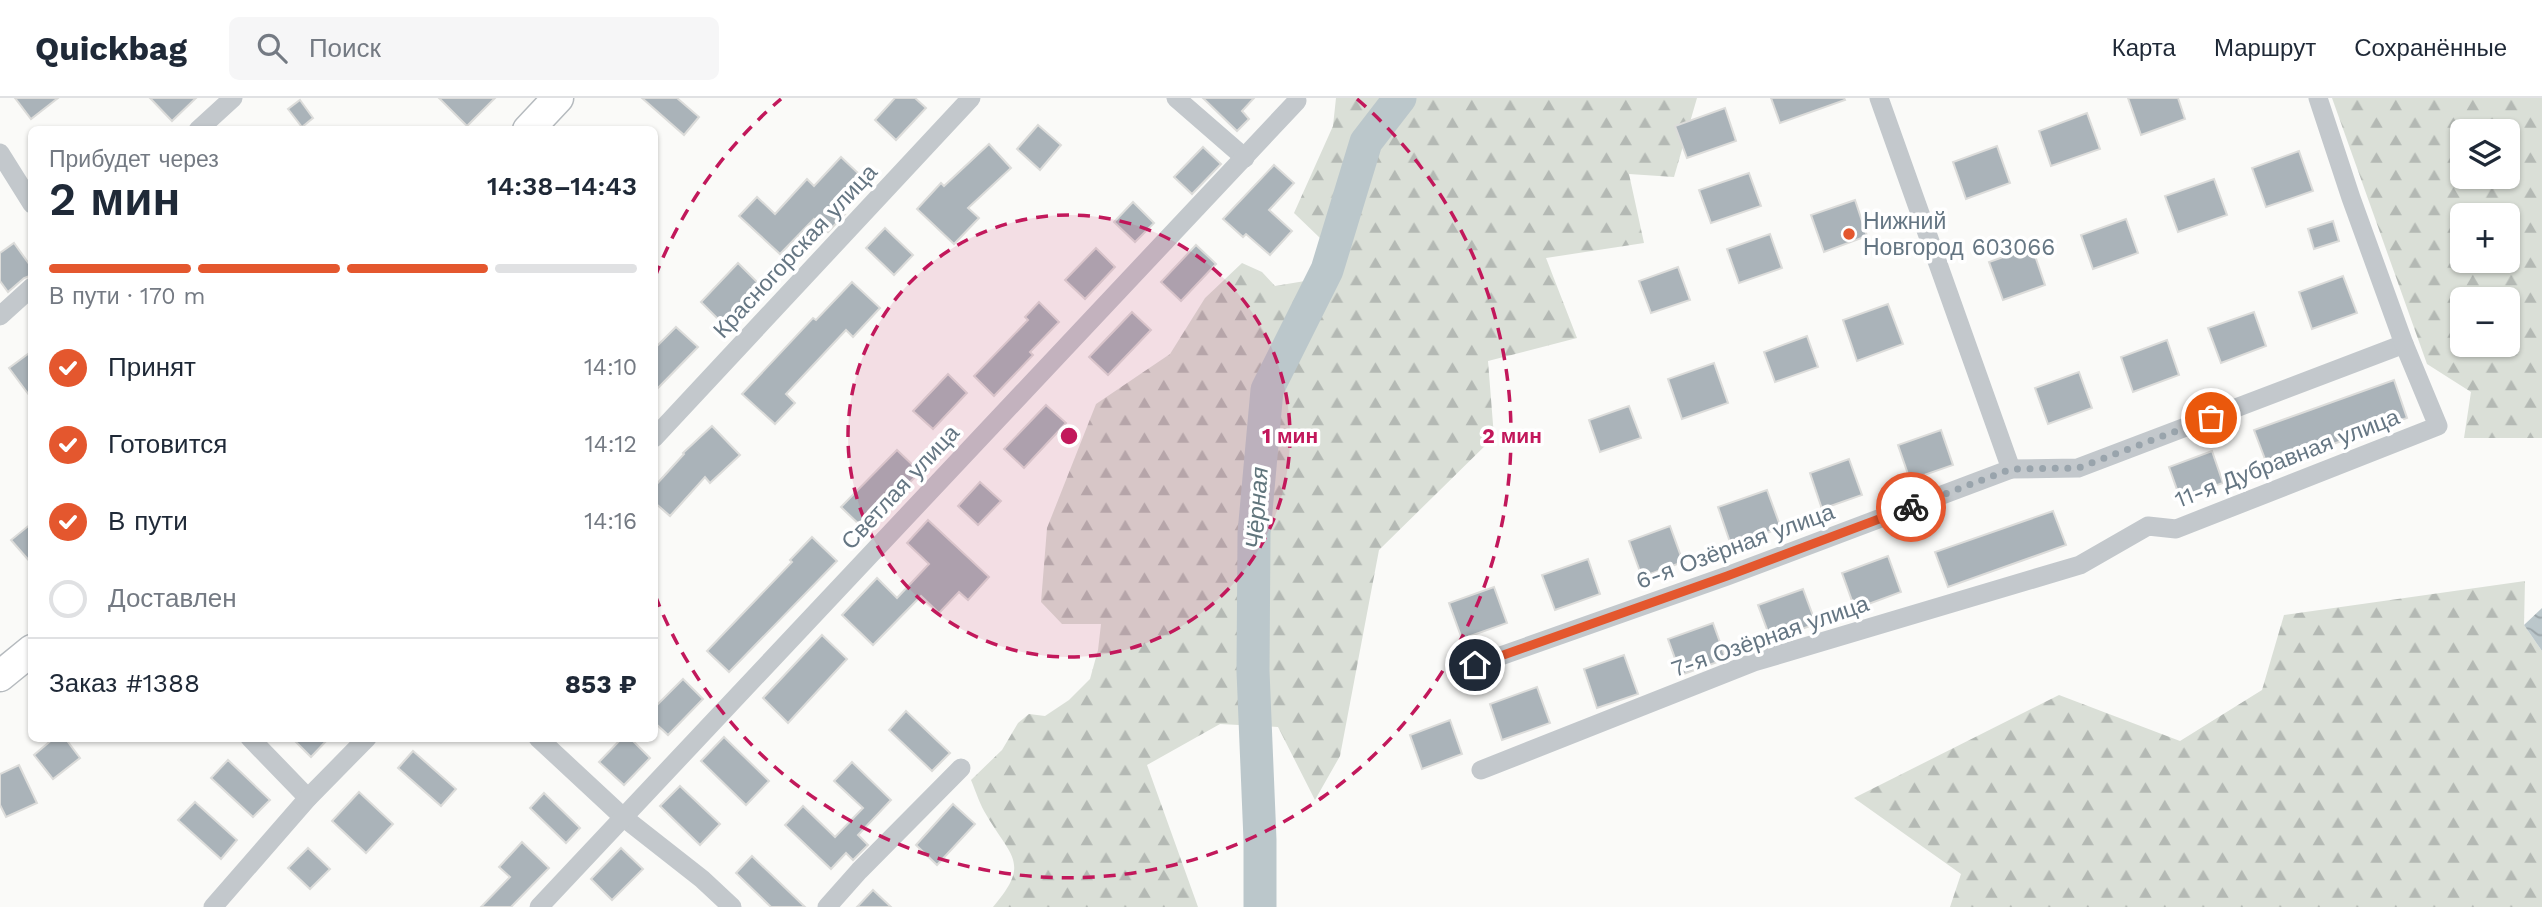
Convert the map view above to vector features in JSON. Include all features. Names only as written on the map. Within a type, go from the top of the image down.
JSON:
[{"type":"main road","points":[[532,126],[558,98]]},
{"type":"main road","points":[[0,676],[28,653]]},
{"type":"street","points":[[202,126],[233,98]]},
{"type":"street","name":"Красногорская улица","points":[[658,434],[971,98]]},
{"type":"street","points":[[1176,98],[1245,158]]},
{"type":"street","points":[[1879,98],[2011,469]]},
{"type":"street","points":[[2318,98],[2404,344]]},
{"type":"street","name":"Светлая улица","points":[[538,907],[1297,101]]},
{"type":"street","points":[[0,153],[28,198]]},
{"type":"street","points":[[0,316],[28,291]]},
{"type":"street","name":"6-я Озёрная улица","points":[[1475,665],[1727,576],[2011,469],[2078,468],[2404,344]]},
{"type":"street","name":"11-я Дубравная улица","points":[[2080,565],[2148,526],[2176,529],[2438,426],[2404,344]]},
{"type":"street","name":"7-я Озёрная улица","points":[[1480,769],[1754,662],[2080,565]]},
{"type":"street","points":[[254,742],[307,798]]},
{"type":"street","points":[[214,907],[307,798],[364,742]]},
{"type":"street","points":[[542,742],[623,817],[702,879],[732,907]]},
{"type":"street","points":[[827,907],[961,768]]},
{"type":"green space","points":[[1336,98],[1697,98],[1674,177],[1629,174],[1644,243],[1546,258],[1577,338],[1488,361],[1494,437],[1379,550],[1340,756],[1315,800],[1278,727],[1220,724],[1147,765],[1198,907],[993,907],[1011,880],[1013,860],[985,812],[971,780],[1002,750],[1018,723],[1029,714],[1045,716],[1069,700],[1090,679],[1098,650],[1101,624],[1062,624],[1041,602],[1047,528],[1096,404],[1170,354],[1205,298],[1242,263],[1262,272],[1275,286],[1317,279],[1320,238],[1294,213],[1333,126]]},
{"type":"green space","points":[[2332,98],[2542,98],[2542,438],[2464,438],[2471,392],[2427,364]]},
{"type":"green space","points":[[2525,581],[2524,625],[2542,651],[2542,907],[1950,907],[1961,874],[1854,798],[2059,695],[2180,741],[2262,690],[2284,615]]},
{"type":"water","points":[[2542,608],[2542,651],[2524,625]]},
{"type":"building","points":[[15,98],[58,98],[31,119]]},
{"type":"building","points":[[150,98],[196,98],[172,121]]},
{"type":"building","points":[[439,98],[495,98],[467,126]]},
{"type":"building","points":[[642,98],[677,98],[699,117],[684,135]]},
{"type":"building","points":[[895,98],[915,98],[926,108],[896,140],[875,120]]},
{"type":"building","points":[[1203,98],[1254,98],[1242,111],[1249,119],[1237,131]]},
{"type":"building","points":[[1771,98],[1844,98],[1845,100],[1780,123]]},
{"type":"building","points":[[2128,98],[2178,98],[2185,119],[2141,135]]},
{"type":"building","points":[[300,100],[313,118],[301,126],[288,109]]},
{"type":"building","points":[[1725,108],[1736,141],[1687,158],[1675,126]]},
{"type":"building","points":[[2087,113],[2100,149],[2051,166],[2039,131]]},
{"type":"building","points":[[1038,125],[1061,145],[1040,170],[1017,149]]},
{"type":"building","points":[[989,144],[1011,168],[968,208],[979,218],[954,244],[917,209],[941,183],[944,186]]},
{"type":"building","points":[[1997,146],[2010,183],[1966,199],[1953,162]]},
{"type":"building","points":[[1203,147],[1221,164],[1192,194],[1174,177]]},
{"type":"building","points":[[2299,151],[2313,191],[2266,207],[2252,168]]},
{"type":"building","points":[[841,157],[859,174],[833,203],[845,214],[828,232],[814,219],[780,254],[739,216],[757,197],[775,214],[807,179],[814,186]]},
{"type":"building","points":[[1274,165],[1294,183],[1269,210],[1292,231],[1270,255],[1246,234],[1243,237],[1223,219]]},
{"type":"building","points":[[1749,173],[1761,206],[1711,223],[1699,190]]},
{"type":"building","points":[[2214,179],[2227,215],[2178,232],[2165,196]]},
{"type":"building","points":[[1855,200],[1867,236],[1824,252],[1811,215]]},
{"type":"building","points":[[1133,202],[1154,223],[1135,242],[1114,222]]},
{"type":"building","points":[[2126,219],[2138,253],[2093,269],[2081,235]]},
{"type":"building","points":[[2333,221],[2339,241],[2314,249],[2308,229]]},
{"type":"building","points":[[885,228],[913,255],[894,275],[866,248]]},
{"type":"building","points":[[1770,234],[1782,268],[1739,283],[1727,249]]},
{"type":"building","points":[[14,243],[28,262],[28,276],[8,292],[0,281],[0,253]]},
{"type":"building","points":[[1196,245],[1216,264],[1181,301],[1161,282]]},
{"type":"building","points":[[2032,247],[2045,285],[2003,300],[1989,262]]},
{"type":"building","points":[[1096,248],[1115,267],[1085,299],[1065,280]]},
{"type":"building","points":[[738,263],[759,284],[722,323],[701,302]]},
{"type":"building","points":[[1678,267],[1690,300],[1651,313],[1639,281]]},
{"type":"building","points":[[2343,276],[2357,313],[2312,329],[2299,292]]},
{"type":"building","points":[[852,282],[880,308],[853,337],[846,330],[786,394],[795,403],[775,424],[742,394],[813,318],[816,320]]},
{"type":"building","points":[[1039,302],[1059,322],[1030,352],[1033,355],[994,396],[974,376],[1028,320],[1025,317]]},
{"type":"building","points":[[1888,304],[1903,344],[1857,361],[1843,320]]},
{"type":"building","points":[[1132,312],[1151,330],[1108,375],[1089,357]]},
{"type":"building","points":[[2254,312],[2266,346],[2221,363],[2208,328]]},
{"type":"building","points":[[676,327],[698,347],[658,388],[658,345]]},
{"type":"building","points":[[1807,336],[1818,367],[1775,382],[1764,352]]},
{"type":"building","points":[[2167,340],[2179,375],[2133,392],[2121,357]]},
{"type":"building","points":[[28,354],[28,394],[9,368]]},
{"type":"building","points":[[1714,363],[1728,403],[1682,419],[1668,379]]},
{"type":"building","points":[[2079,372],[2092,408],[2048,424],[2035,388]]},
{"type":"building","points":[[948,374],[967,393],[933,429],[913,411]]},
{"type":"building","points":[[2394,380],[2407,418],[2268,467],[2254,430]]},
{"type":"building","points":[[1046,405],[1066,423],[1024,468],[1004,449]]},
{"type":"building","points":[[1629,406],[1641,438],[1600,452],[1589,420]]},
{"type":"building","points":[[712,426],[740,455],[710,483],[705,477],[670,516],[658,506],[658,483],[683,453]]},
{"type":"building","points":[[1941,430],[1953,465],[1910,480],[1898,445]]},
{"type":"building","points":[[897,450],[920,472],[864,529],[841,507]]},
{"type":"building","points":[[2212,451],[2223,483],[2180,498],[2169,467]]},
{"type":"building","points":[[1849,459],[1862,495],[1822,509],[1810,473]]},
{"type":"building","points":[[980,482],[1001,501],[978,525],[958,506]]},
{"type":"building","points":[[1767,490],[1781,528],[1731,545],[1718,507]]},
{"type":"building","points":[[2053,511],[2066,545],[1948,587],[1935,552]]},
{"type":"building","points":[[928,520],[989,577],[968,600],[959,592],[939,613],[921,596],[873,645],[842,615],[877,578],[897,598],[929,564],[907,543]]},
{"type":"building","points":[[28,526],[28,559],[11,540]]},
{"type":"building","points":[[1670,526],[1683,562],[1642,577],[1629,541]]},
{"type":"building","points":[[812,537],[837,561],[729,672],[707,651],[792,562],[790,560]]},
{"type":"building","points":[[1888,556],[1901,592],[1855,609],[1842,573]]},
{"type":"building","points":[[1588,559],[1600,594],[1555,610],[1542,575]]},
{"type":"building","points":[[1494,587],[1507,623],[1462,639],[1449,603]]},
{"type":"building","points":[[1803,589],[1816,624],[1771,640],[1758,605]]},
{"type":"building","points":[[1713,623],[1726,659],[1681,675],[1668,639]]},
{"type":"building","points":[[822,635],[847,659],[788,723],[763,698]]},
{"type":"building","points":[[1624,655],[1638,694],[1597,708],[1584,669]]},
{"type":"building","points":[[683,679],[703,699],[668,735],[658,726],[658,704]]},
{"type":"building","points":[[1537,687],[1550,723],[1502,740],[1490,704]]},
{"type":"building","points":[[906,711],[950,753],[932,771],[889,730]]},
{"type":"building","points":[[1450,720],[1462,754],[1422,769],[1410,735]]},
{"type":"building","points":[[724,737],[769,781],[746,805],[701,761]]},
{"type":"building","points":[[49,742],[68,742],[80,758],[53,779],[34,755]]},
{"type":"building","points":[[296,742],[325,742],[311,757]]},
{"type":"building","points":[[618,742],[634,742],[650,758],[624,785],[599,762]]},
{"type":"building","points":[[413,751],[456,789],[441,806],[398,768]]},
{"type":"building","points":[[228,760],[270,800],[253,817],[211,778]]},
{"type":"building","points":[[852,762],[891,800],[858,835],[868,845],[853,860],[846,853],[831,869],[785,825],[803,806],[835,837],[863,808],[834,781]]},
{"type":"building","points":[[19,765],[37,803],[6,817],[0,805],[0,774]]},
{"type":"building","points":[[680,786],[720,824],[700,845],[660,806]]},
{"type":"building","points":[[359,792],[393,824],[366,853],[332,821]]},
{"type":"building","points":[[544,793],[580,828],[566,843],[530,808]]},
{"type":"building","points":[[195,802],[237,840],[221,859],[178,820]]},
{"type":"building","points":[[953,804],[975,824],[937,865],[916,845]]},
{"type":"building","points":[[522,842],[549,868],[511,907],[481,907],[510,877],[499,867]]},
{"type":"building","points":[[308,848],[330,869],[310,889],[288,868]]},
{"type":"building","points":[[621,848],[643,869],[612,900],[591,879]]},
{"type":"building","points":[[752,856],[805,907],[771,907],[736,873]]},
{"type":"building","points":[[873,890],[891,907],[857,907]]},
{"type":"waterway","name":"Чёрная","points":[[1260,907],[1253,671],[1254,533],[1267,390],[1327,270],[1366,142],[1400,98]]},
{"type":"way so far","points":[[1911,507],[2011,469],[2078,468],[2211,418]]},
{"type":"place","name":"Нижний Новгород 603066","points":[[1849,234]]},
{"type":"route","points":[[1475,665],[1727,576],[1911,507]]}]
